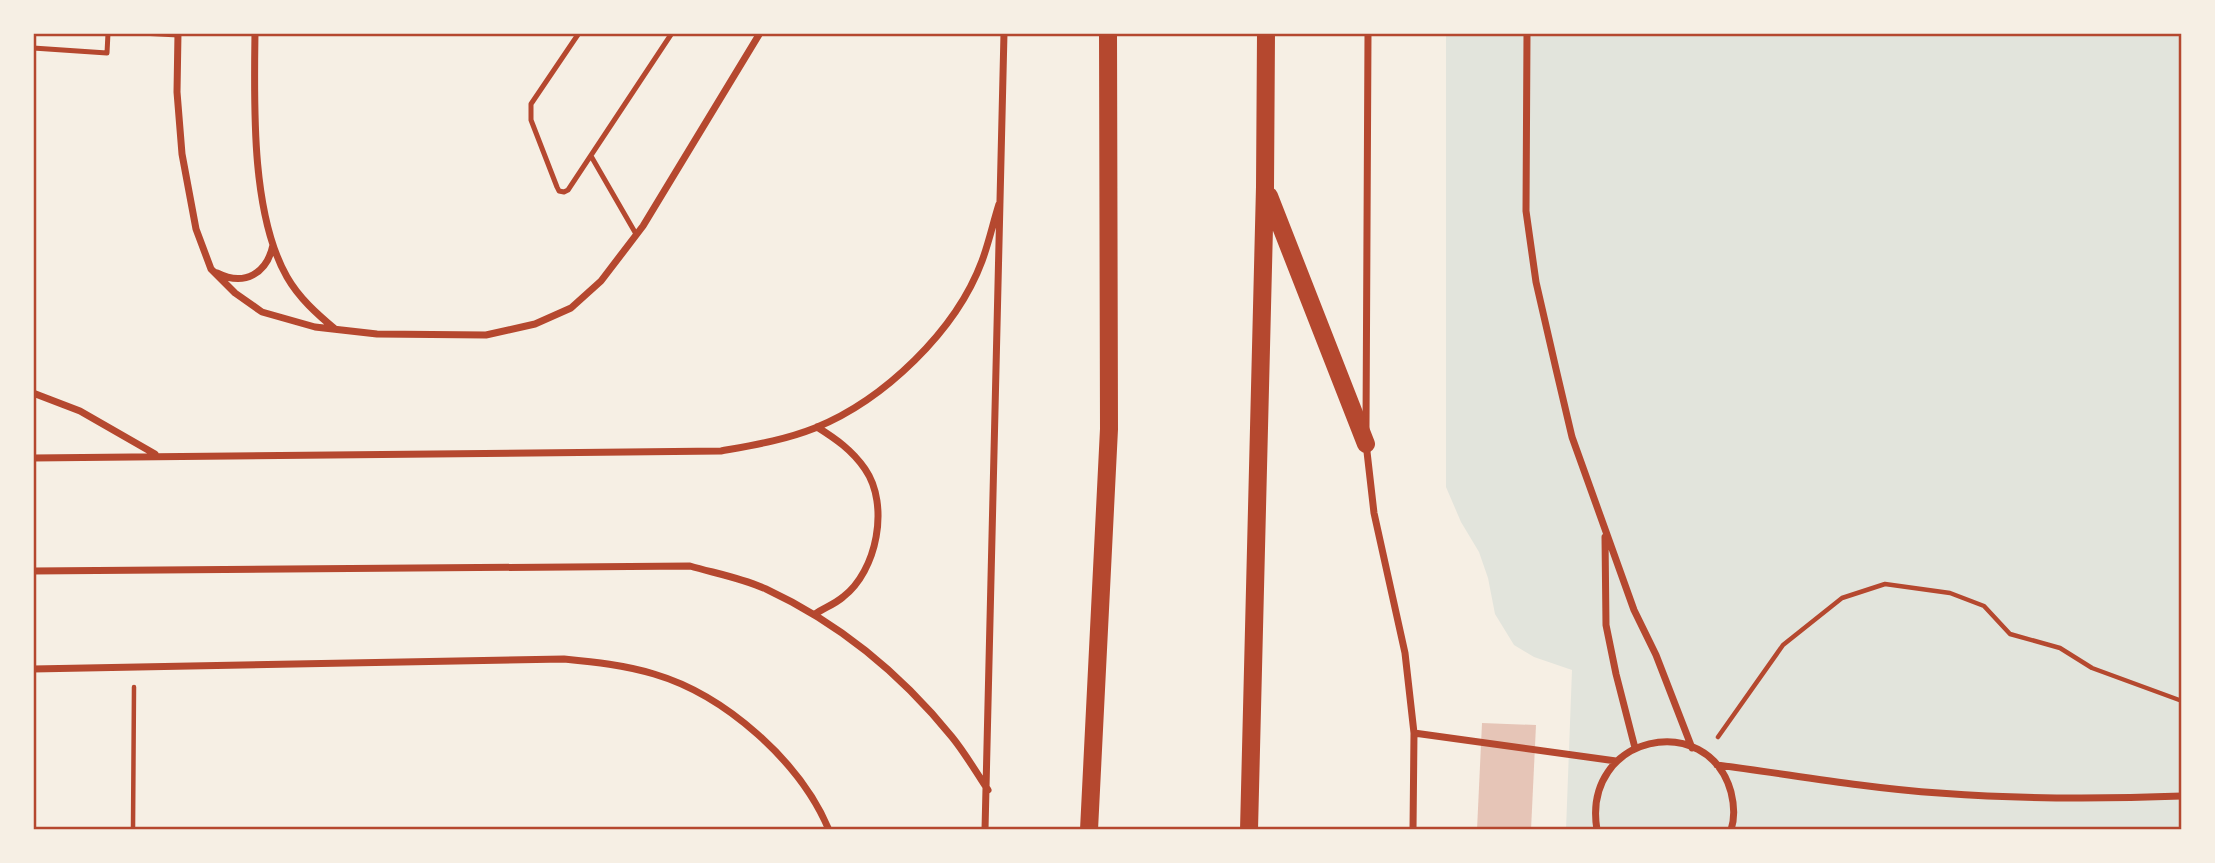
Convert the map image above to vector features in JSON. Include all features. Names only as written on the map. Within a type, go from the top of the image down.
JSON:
[{"type":"main road","points":[[1089,830],[1110,429],[1108,33]]},
{"type":"main road","points":[[1249,830],[1265,187],[1266,33]]},
{"type":"main road","points":[[1265,187],[1366,444]]},
{"type":"street","points":[[256,33],[255,117],[261,187],[272,245],[298,293],[335,329]]},
{"type":"street","points":[[178,34],[177,92],[182,154],[196,229],[211,270],[235,293],[262,312],[315,327],[377,334],[485,335],[535,324],[571,308],[601,281],[636,234],[760,33]]},
{"type":"street","points":[[985,830],[1004,33]]},
{"type":"street","points":[[1368,33],[1366,444],[1374,513],[1405,653],[1414,733],[1414,830]]},
{"type":"street","points":[[1527,33],[1526,211],[1536,282],[1572,437],[1634,610],[1656,654],[1692,748]]},
{"type":"street","points":[[33,458],[722,451],[770,443],[817,427],[869,399],[915,361],[953,315],[981,263],[999,204]]},
{"type":"street","points":[[211,270],[231,278],[249,277],[266,265],[272,245]]},
{"type":"street","points":[[33,393],[80,411],[156,455]]},
{"type":"street","points":[[815,614],[845,596],[865,570],[877,538],[877,504],[867,471],[845,445],[817,427]]},
{"type":"street","points":[[1605,529],[1606,625],[1635,748]]},
{"type":"street","points":[[33,571],[690,566],[763,588],[815,614],[866,650],[912,691],[953,738],[988,790]]},
{"type":"street","points":[[33,670],[564,659],[610,663],[656,674],[699,693],[738,718],[774,749],[803,785],[829,830]]},
{"type":"street","points":[[1414,733],[1616,761]]},
{"type":"street","points":[[1597,830],[1594,814],[1596,795],[1604,777],[1616,761],[1635,748],[1654,742],[1674,742],[1692,748],[1717,765],[1728,783],[1734,804],[1731,830]]},
{"type":"street","points":[[1717,765],[1861,786],[1964,794],[2135,798],[2182,796]]},
{"type":"lane","points":[[33,48],[107,53],[108,33]]},
{"type":"lane","points":[[141,33],[178,34]]},
{"type":"lane","points":[[579,33],[531,104],[531,120],[559,191],[568,190],[672,33]]},
{"type":"lane","points":[[591,156],[636,234]]},
{"type":"path","points":[[1705,755],[1783,645],[1842,598],[1885,584],[1950,593],[1984,606],[2010,634],[2060,648],[2092,668],[2182,701]]},
{"type":"path","points":[[133,830],[134,667]]},
{"type":"shaded area","points":[[1446,33],[2182,33],[2182,830],[1566,830],[1572,670],[1534,657],[1514,645],[1495,614],[1488,578],[1479,552],[1461,522],[1446,487]]},
{"type":"building","points":[[1482,723],[1536,725],[1531,830],[1477,830]]}]
